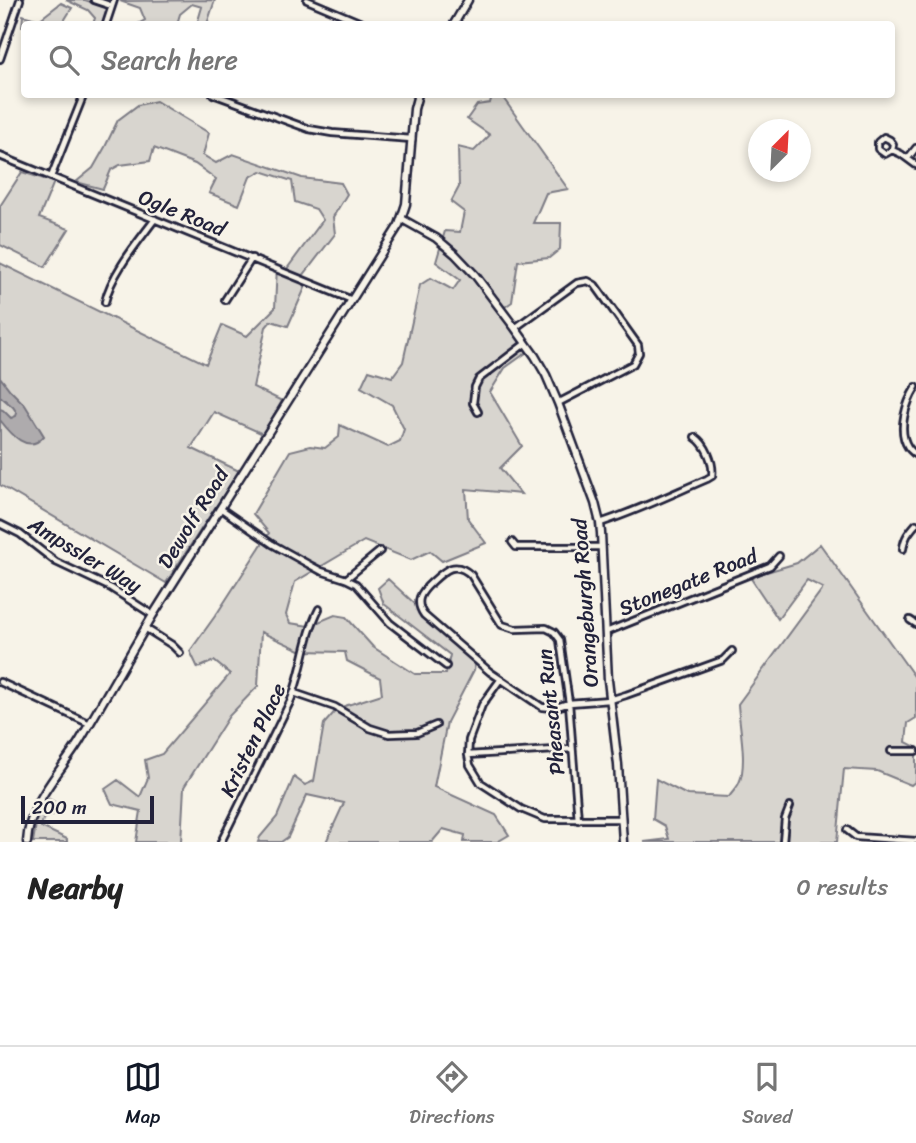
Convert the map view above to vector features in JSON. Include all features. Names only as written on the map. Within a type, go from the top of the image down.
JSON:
[{"type":"main road","points":[[456,21],[468,0]]},
{"type":"main road","points":[[402,219],[406,204],[417,98]]},
{"type":"main road","name":"Dewolf Road","points":[[27,842],[39,801],[68,760],[153,615],[402,219]]},
{"type":"main road","name":"Orangeburgh Road","points":[[402,219],[436,238],[455,254],[475,275],[526,342],[546,375],[558,403],[594,503],[600,523],[605,632],[623,842]]},
{"type":"street","points":[[0,59],[20,0]]},
{"type":"street","points":[[94,0],[112,6]]},
{"type":"street","points":[[107,21],[114,0]]},
{"type":"street","points":[[307,0],[357,21]]},
{"type":"street","points":[[51,177],[83,98]]},
{"type":"street","points":[[224,98],[309,129],[412,139]]},
{"type":"street","points":[[908,158],[916,148]]},
{"type":"street","points":[[892,150],[916,165]]},
{"type":"street","name":"Ogle Road","points":[[0,156],[352,300]]},
{"type":"street","points":[[104,302],[106,293],[122,265],[155,219]]},
{"type":"street","points":[[225,300],[252,258]]},
{"type":"street","points":[[515,328],[577,283],[589,281],[595,285],[638,345],[639,353],[634,364],[558,403]]},
{"type":"street","points":[[478,412],[473,403],[479,379],[526,342]]},
{"type":"street","points":[[916,387],[909,401],[903,427],[908,447],[916,455]]},
{"type":"street","points":[[600,523],[633,512],[712,476],[713,467],[702,442],[695,437]]},
{"type":"street","points":[[220,508],[272,544],[321,571],[356,584],[390,623],[446,666]]},
{"type":"street","name":"Ampssler Way","points":[[0,524],[20,534],[56,562],[111,588],[153,615]]},
{"type":"street","points":[[903,550],[906,535],[916,524]]},
{"type":"street","points":[[512,542],[516,547],[602,547]]},
{"type":"street","points":[[346,579],[380,551]]},
{"type":"street","name":"Stonegate Road","points":[[605,632],[770,566],[779,556]]},
{"type":"street","name":"Pheasant Run","points":[[500,680],[421,611],[421,593],[449,568],[463,569],[471,575],[502,625],[514,629],[546,628],[554,632],[562,645],[578,820]]},
{"type":"street","name":"Kristen Place","points":[[221,842],[294,693],[313,620],[319,609]]},
{"type":"street","points":[[910,620],[916,624]]},
{"type":"street","points":[[145,628],[180,653]]},
{"type":"street","points":[[622,819],[545,819],[513,805],[481,783],[472,772],[468,755],[469,740],[478,714],[500,680],[542,707],[554,708],[569,703],[610,700],[723,660],[732,650]]},
{"type":"street","points":[[0,682],[90,724]]},
{"type":"street","points":[[294,693],[335,707],[370,728],[388,734],[417,733],[436,725]]},
{"type":"street","points":[[468,755],[572,749]]},
{"type":"street","points":[[891,751],[915,750]]},
{"type":"street","points":[[783,842],[785,818],[790,806]]},
{"type":"street","points":[[847,830],[856,837],[916,841]]},
{"type":"shaded area","points":[[66,0],[85,0],[109,8],[105,21],[94,21],[95,18],[88,10]]},
{"type":"shaded area","points":[[215,0],[208,21],[198,21],[202,7],[192,4],[180,14],[178,21],[143,21],[140,8],[120,1]]},
{"type":"shaded area","points":[[61,3],[72,8],[64,21],[22,21],[23,15],[39,20]]},
{"type":"shaded area","points":[[491,98],[503,98],[568,189],[546,193],[533,223],[561,223],[560,249],[549,258],[518,261],[512,302],[502,309],[530,350],[505,368],[490,392],[522,446],[500,468],[521,494],[466,489],[468,519],[486,543],[442,561],[430,551],[411,560],[364,541],[295,582],[286,615],[290,623],[309,626],[335,615],[346,617],[373,647],[415,674],[446,674],[450,655],[384,604],[378,588],[388,579],[476,660],[474,670],[447,722],[434,787],[496,815],[509,835],[497,842],[464,842],[465,835],[443,829],[432,842],[326,842],[344,803],[307,795],[288,837],[281,842],[258,842],[277,817],[294,777],[305,785],[314,781],[324,724],[338,708],[382,694],[380,678],[347,661],[345,652],[302,651],[261,632],[258,686],[229,716],[184,787],[181,842],[136,842],[141,811],[112,804],[105,789],[118,780],[140,797],[148,778],[145,760],[162,754],[230,674],[214,661],[198,668],[190,651],[269,533],[253,514],[290,451],[310,446],[325,448],[339,437],[340,425],[388,447],[400,441],[404,429],[392,405],[361,387],[369,370],[392,377],[403,362],[420,285],[431,278],[453,290],[460,280],[436,262],[445,231],[460,232],[464,212],[451,202],[459,187],[458,147],[474,151],[490,135],[467,119],[477,105],[490,103]]},
{"type":"shaded area","points":[[156,101],[209,133],[203,155],[216,163],[233,154],[302,178],[341,183],[347,194],[333,217],[335,234],[303,276],[309,279],[288,326],[271,321],[266,327],[253,387],[282,401],[263,434],[214,412],[191,448],[239,471],[166,583],[0,485],[0,263],[206,364],[222,325],[247,336],[275,308],[277,266],[286,270],[323,220],[316,209],[295,202],[292,181],[261,171],[250,177],[239,205],[209,193],[216,179],[195,164],[154,148],[150,161],[120,165],[111,170],[103,189],[76,182],[93,168],[118,120],[138,105]]},
{"type":"shaded area","points":[[22,172],[54,182],[39,218],[69,229],[45,267],[0,245],[0,206]]},
{"type":"shaded area","points":[[0,377],[25,405],[44,436],[38,441],[26,443],[20,440],[0,420],[0,409],[11,418],[17,413],[0,396]]},
{"type":"shaded area","points":[[820,544],[916,679],[916,718],[908,723],[906,742],[916,747],[916,781],[911,785],[877,771],[844,769],[837,842],[644,842],[669,839],[665,826],[653,819],[656,779],[687,795],[729,797],[738,785],[742,775],[743,755],[738,704],[823,588],[807,580],[778,619],[750,577],[797,563]]},
{"type":"shaded area","points":[[49,799],[60,805],[53,815],[43,819],[41,827],[67,839],[67,842],[33,842],[38,812]]}]
